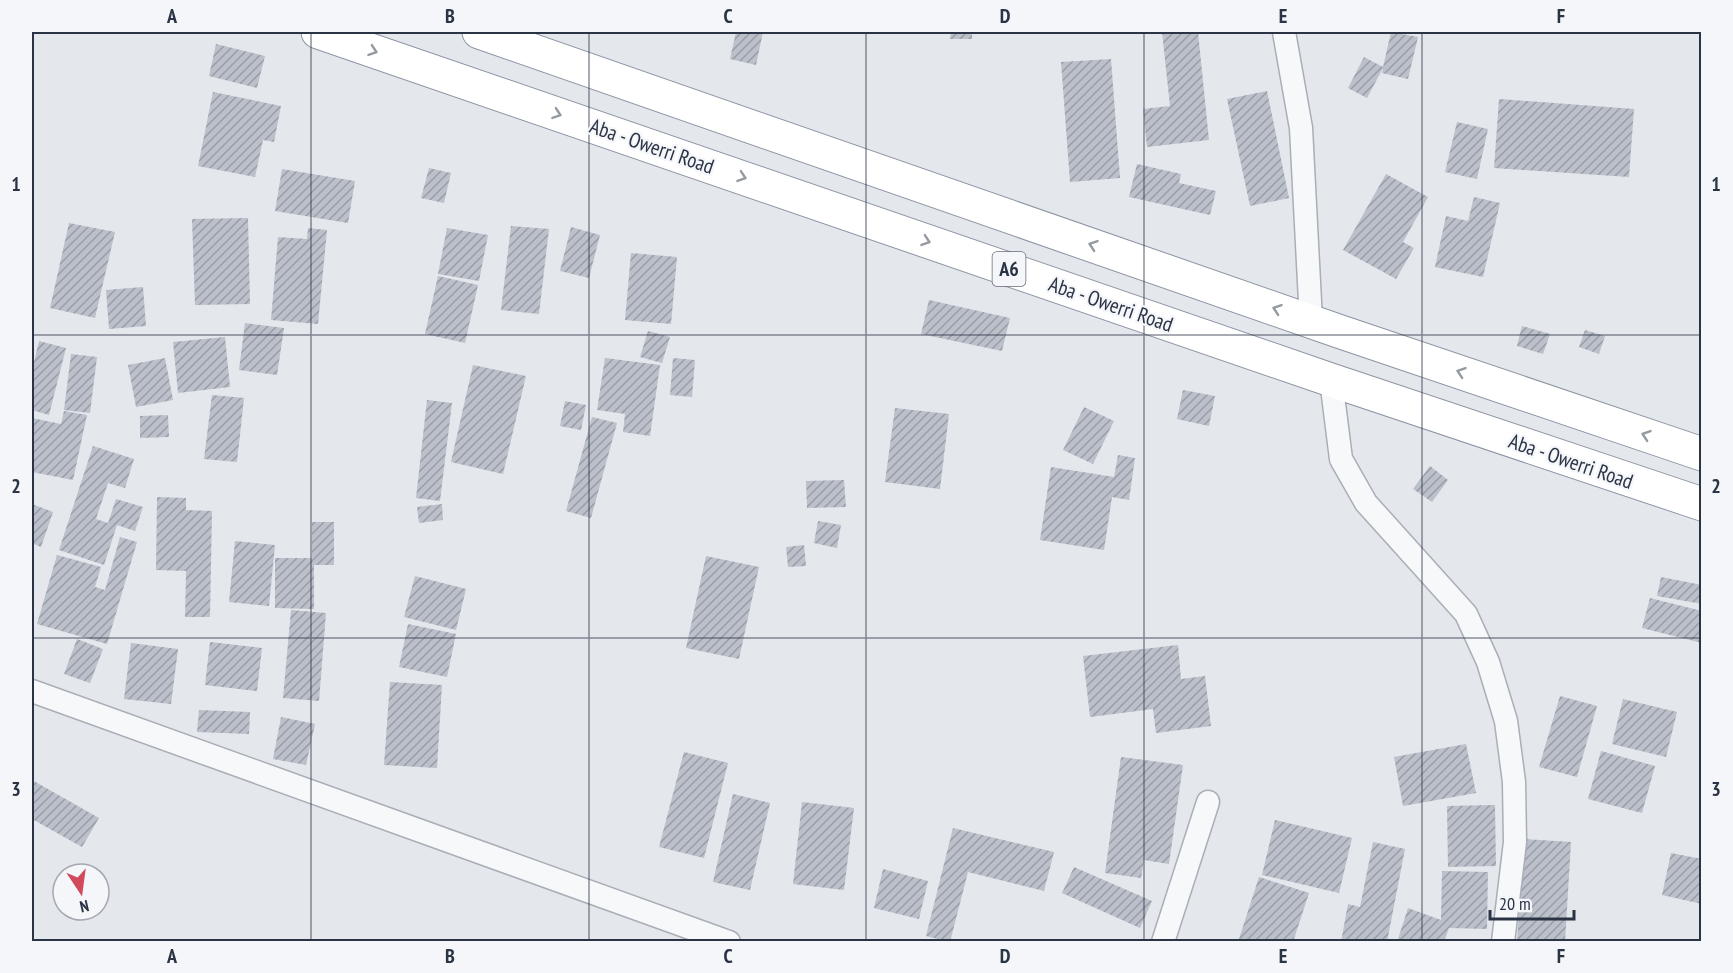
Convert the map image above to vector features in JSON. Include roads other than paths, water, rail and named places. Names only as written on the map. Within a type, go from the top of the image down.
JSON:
[{"type":"highway","name":"Aba - Owerri Road","points":[[318,32],[1331,380],[1701,504]]},
{"type":"highway","name":"A6","points":[[479,32],[1701,454]]},
{"type":"street","points":[[1284,32],[1301,128],[1311,321]]},
{"type":"street","points":[[1331,380],[1341,459],[1366,503],[1466,614],[1488,662],[1506,722],[1514,782],[1515,842],[1503,942]]},
{"type":"street","points":[[32,691],[729,942]]},
{"type":"street","points":[[1163,942],[1208,802]]}]
